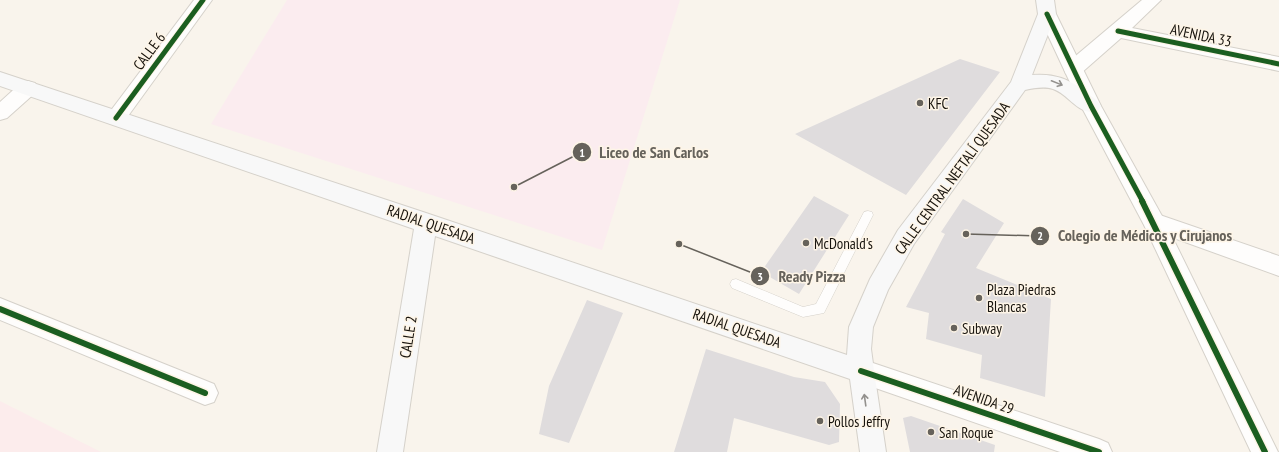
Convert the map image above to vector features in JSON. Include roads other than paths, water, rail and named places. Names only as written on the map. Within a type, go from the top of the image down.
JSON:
[{"type":"main road","name":"CALLE CENTRAL NEFTALÍ QUESADA","points":[[873,452],[860,371],[859,349],[861,327],[878,286],[906,237],[1019,84],[1046,7]]},
{"type":"main road","name":"RADIAL QUESADA","points":[[0,79],[426,222],[860,371]]},
{"type":"main road","points":[[1019,84],[1039,80],[1053,81],[1067,87],[1091,106]]},
{"type":"main road","name":"CALLE 2","points":[[390,452],[426,222]]},
{"type":"street","name":"CALLE 6","points":[[116,118],[203,0]]},
{"type":"street","points":[[1073,69],[1152,0]]},
{"type":"street","points":[[1046,7],[1091,106],[1154,222],[1265,452]]},
{"type":"street","name":"AVENIDA 33","points":[[1118,31],[1279,64]]},
{"type":"street","points":[[0,113],[28,88]]},
{"type":"street","points":[[1154,222],[1279,266]]},
{"type":"street","points":[[0,309],[205,393]]},
{"type":"street","name":"AVENIDA 29","points":[[860,371],[1100,452]]},
{"type":"lane","points":[[736,284],[803,312],[820,309],[868,215]]},
{"type":"place","name":"KFC","points":[[920,103]]},
{"type":"place","name":"Liceo de San Carlos","points":[[514,187]]},
{"type":"place","name":"Colegio de Médicos y Cirujanos","points":[[966,234]]},
{"type":"place","name":"McDonald's","points":[[806,243]]},
{"type":"place","name":"Ready Pizza","points":[[679,244]]},
{"type":"place","name":"Plaza Piedras Blancas","points":[[979,298]]},
{"type":"place","name":"Subway","points":[[954,328]]},
{"type":"place","name":"Pollos Jeffry","points":[[820,421]]},
{"type":"place","name":"San Roque","points":[[931,432]]}]
